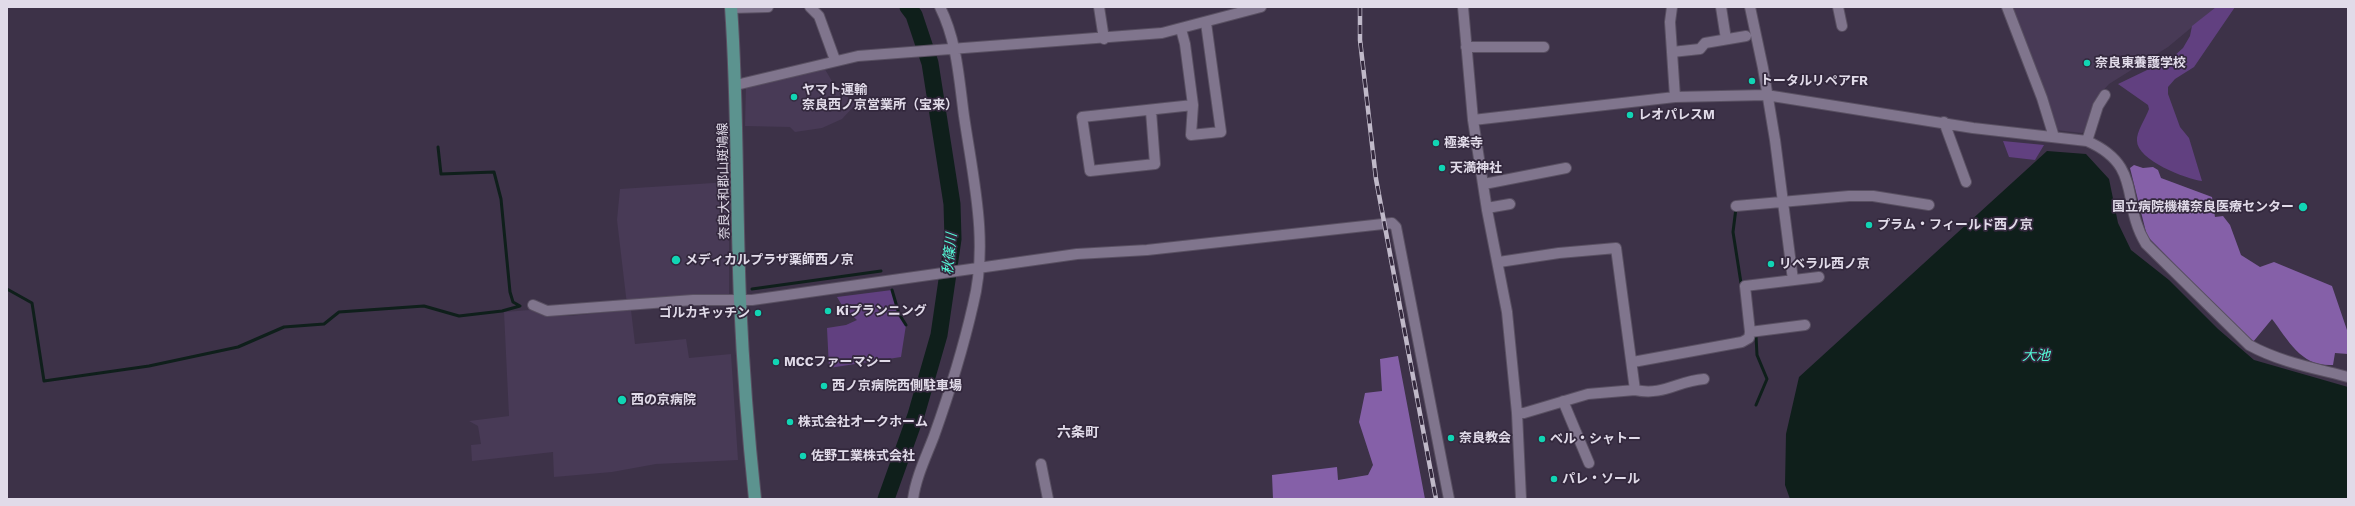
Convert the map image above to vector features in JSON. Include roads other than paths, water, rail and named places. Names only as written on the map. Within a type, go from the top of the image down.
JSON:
[{"type":"main road","name":"奈良大和郡山斑鳩線","points":[[731,8],[736,85],[740,300],[748,426],[755,499]]},
{"type":"street","points":[[731,8],[768,7]]},
{"type":"street","points":[[810,7],[819,16],[835,60]]},
{"type":"street","points":[[913,499],[915,485],[934,435],[963,342],[976,293],[979,268],[979,220],[950,49],[953,38],[940,7]]},
{"type":"street","points":[[1099,7],[1104,39]]},
{"type":"street","points":[[736,85],[835,60],[901,51],[1104,39],[1162,33],[1206,23],[1261,7]]},
{"type":"street","points":[[1463,7],[1473,120],[1487,208],[1499,262],[1507,312],[1517,413],[1521,499]]},
{"type":"street","points":[[1672,7],[1670,22],[1675,97]]},
{"type":"street","points":[[1720,7],[1726,39]]},
{"type":"street","points":[[1750,7],[1763,68],[1766,95],[1785,201],[1793,280]]},
{"type":"street","points":[[1838,7],[1842,26]]},
{"type":"street","points":[[2006,7],[2042,98],[2054,137]]},
{"type":"street","points":[[1181,29],[1186,44],[1193,105],[1191,135],[1221,132],[1206,23]]},
{"type":"street","points":[[1672,52],[1700,49],[1705,43],[1746,36]]},
{"type":"street","points":[[1466,47],[1544,47]]},
{"type":"street","points":[[1473,120],[1675,97],[1766,95],[1944,122],[2087,141],[2102,148],[2120,164],[2129,187],[2138,229],[2146,244],[2249,345],[2262,352],[2299,365],[2348,377]]},
{"type":"street","points":[[2087,141],[2098,106],[2105,95]]},
{"type":"street","points":[[1151,111],[1155,164],[1090,171],[1082,117],[1151,111],[1193,105]]},
{"type":"street","points":[[1944,122],[1966,182]]},
{"type":"street","points":[[1484,184],[1566,168]]},
{"type":"street","points":[[1736,206],[1849,196],[1872,196],[1929,205]]},
{"type":"street","points":[[1487,208],[1510,204]]},
{"type":"street","points":[[533,305],[547,311],[692,300],[740,300],[930,276],[1077,254],[1155,249],[1392,223],[1396,227],[1449,499]]},
{"type":"street","points":[[1499,262],[1560,253],[1616,248],[1633,362],[1635,390]]},
{"type":"street","points":[[1633,362],[1742,342],[1749,338],[1750,332],[1745,286],[1819,277]]},
{"type":"street","points":[[1750,332],[1805,325]]},
{"type":"street","points":[[1517,413],[1524,413],[1588,394],[1635,390],[1659,392],[1690,380],[1704,379]]},
{"type":"street","points":[[1563,401],[1589,463]]},
{"type":"street","points":[[1040,464],[1048,499]]},
{"type":"water","name":"大池","points":[[2047,151],[2086,154],[2109,179],[2118,223],[2131,250],[2169,280],[2218,329],[2254,360],[2348,387],[2348,499],[1790,499],[1785,485],[1786,434],[1799,377]]},
{"type":"waterway","name":"秋篠川","points":[[886,499],[916,415],[939,335],[953,239],[952,204],[930,63],[914,15],[908,7]]},
{"type":"waterway","points":[[438,147],[441,174],[494,172],[501,199],[510,292],[513,302],[520,306]]},
{"type":"waterway","points":[[1736,208],[1733,232],[1741,283]]},
{"type":"waterway","points":[[752,289],[881,271]]},
{"type":"waterway","points":[[7,289],[32,303],[44,381],[149,366],[238,347],[284,327],[324,324],[339,312],[424,306],[459,316],[502,311],[520,306]]},
{"type":"waterway","points":[[892,290],[899,314],[906,325]]},
{"type":"waterway","points":[[1756,336],[1757,355],[1767,379],[1756,405]]},
{"type":"railway","points":[[1360,7],[1360,40],[1376,179],[1436,499]]},
{"type":"place","name":"奈良東養護学校","points":[[2087,63]]},
{"type":"place","name":"トータルリペアFR","points":[[1752,81]]},
{"type":"place","name":"ヤマト運輸 奈良西ノ京営業所（宝来）","points":[[794,97]]},
{"type":"place","name":"レオパレスM","points":[[1630,115]]},
{"type":"place","name":"極楽寺","points":[[1436,143]]},
{"type":"place","name":"天満神社","points":[[1442,168]]},
{"type":"place","name":"国立病院機構奈良医療センター","points":[[2303,207]]},
{"type":"place","name":"プラム・フィールド西ノ京","points":[[1869,225]]},
{"type":"place","name":"メディカルプラザ薬師西ノ京","points":[[676,260]]},
{"type":"place","name":"リベラル西ノ京","points":[[1771,264]]},
{"type":"place","name":"Kiプランニング","points":[[828,311]]},
{"type":"place","name":"ゴルカキッチン","points":[[758,313]]},
{"type":"place","name":"MCCファーマシー","points":[[776,362]]},
{"type":"place","name":"西ノ京病院西側駐車場","points":[[824,386]]},
{"type":"place","name":"西の京病院","points":[[622,400]]},
{"type":"place","name":"株式会社オークホーム","points":[[790,422]]},
{"type":"place","name":"奈良教会","points":[[1451,438]]},
{"type":"place","name":"ベル・シャトー","points":[[1542,439]]},
{"type":"place","name":"佐野工業株式会社","points":[[803,456]]},
{"type":"place","name":"パレ・ソール","points":[[1554,479]]},
{"type":"district","name":"六条町","points":[[1078,433]]}]
